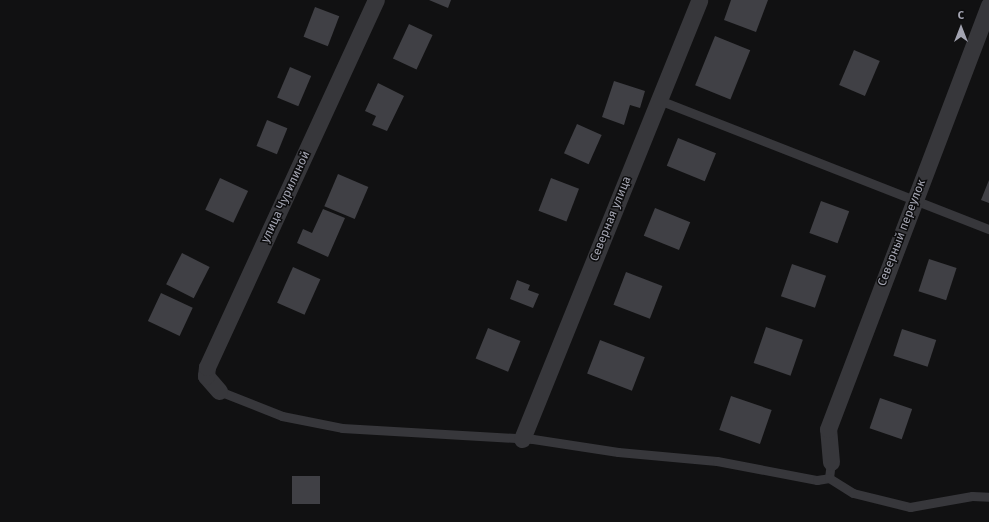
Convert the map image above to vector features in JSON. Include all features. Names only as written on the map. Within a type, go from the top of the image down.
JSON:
[{"type":"street","name":"улица Чурилиной","points":[[219,391],[206,376],[207,367],[376,0]]},
{"type":"street","name":"Северная улица","points":[[522,438],[699,0]]},
{"type":"street","name":"Северный переулок","points":[[830,470],[828,429],[989,6]]},
{"type":"lane","points":[[659,100],[989,229]]},
{"type":"lane","points":[[219,391],[282,416],[335,427],[522,438],[639,455],[717,461],[817,480],[830,470],[853,493],[910,507],[972,496],[989,497]]},
{"type":"building","points":[[429,0],[451,0],[448,8]]},
{"type":"building","points":[[731,0],[768,0],[756,32],[724,20]]},
{"type":"building","points":[[315,7],[339,16],[328,46],[304,37]]},
{"type":"building","points":[[409,24],[433,35],[417,69],[393,58]]},
{"type":"building","points":[[715,36],[750,50],[730,99],[695,85]]},
{"type":"building","points":[[854,50],[880,61],[865,96],[839,85]]},
{"type":"building","points":[[290,67],[311,76],[298,106],[277,97]]},
{"type":"building","points":[[614,81],[645,91],[640,108],[630,105],[624,125],[602,117]]},
{"type":"building","points":[[378,83],[404,96],[387,131],[372,125],[376,116],[365,111]]},
{"type":"building","points":[[267,120],[287,128],[277,154],[257,146]]},
{"type":"building","points":[[577,124],[602,135],[589,164],[564,153]]},
{"type":"building","points":[[678,138],[716,153],[705,181],[667,166]]},
{"type":"building","points":[[338,174],[368,187],[355,219],[324,206]]},
{"type":"building","points":[[220,178],[248,191],[233,223],[205,210]]},
{"type":"building","points":[[551,178],[579,189],[566,221],[538,211]]},
{"type":"building","points":[[989,180],[989,203],[981,200]]},
{"type":"building","points":[[821,201],[849,211],[838,243],[809,233]]},
{"type":"building","points":[[655,208],[690,222],[679,250],[644,236]]},
{"type":"building","points":[[323,209],[345,218],[328,257],[297,243],[303,229],[312,233]]},
{"type":"building","points":[[182,253],[210,267],[194,298],[166,284]]},
{"type":"building","points":[[929,259],[957,268],[946,300],[918,291]]},
{"type":"building","points":[[792,264],[826,276],[815,308],[781,296]]},
{"type":"building","points":[[293,267],[320,279],[305,315],[277,303]]},
{"type":"building","points":[[626,272],[662,286],[650,319],[613,305]]},
{"type":"building","points":[[517,280],[530,285],[528,290],[539,294],[533,308],[510,299]]},
{"type":"building","points":[[161,293],[193,308],[180,336],[148,321]]},
{"type":"building","points":[[766,327],[803,340],[791,376],[754,363]]},
{"type":"building","points":[[488,328],[520,341],[508,372],[476,359]]},
{"type":"building","points":[[902,329],[936,340],[928,367],[893,356]]},
{"type":"building","points":[[600,340],[645,357],[632,391],[587,374]]},
{"type":"building","points":[[731,396],[772,410],[760,444],[719,430]]},
{"type":"building","points":[[880,398],[912,409],[902,439],[870,428]]},
{"type":"building","points":[[292,476],[320,476],[320,504],[292,504]]}]
